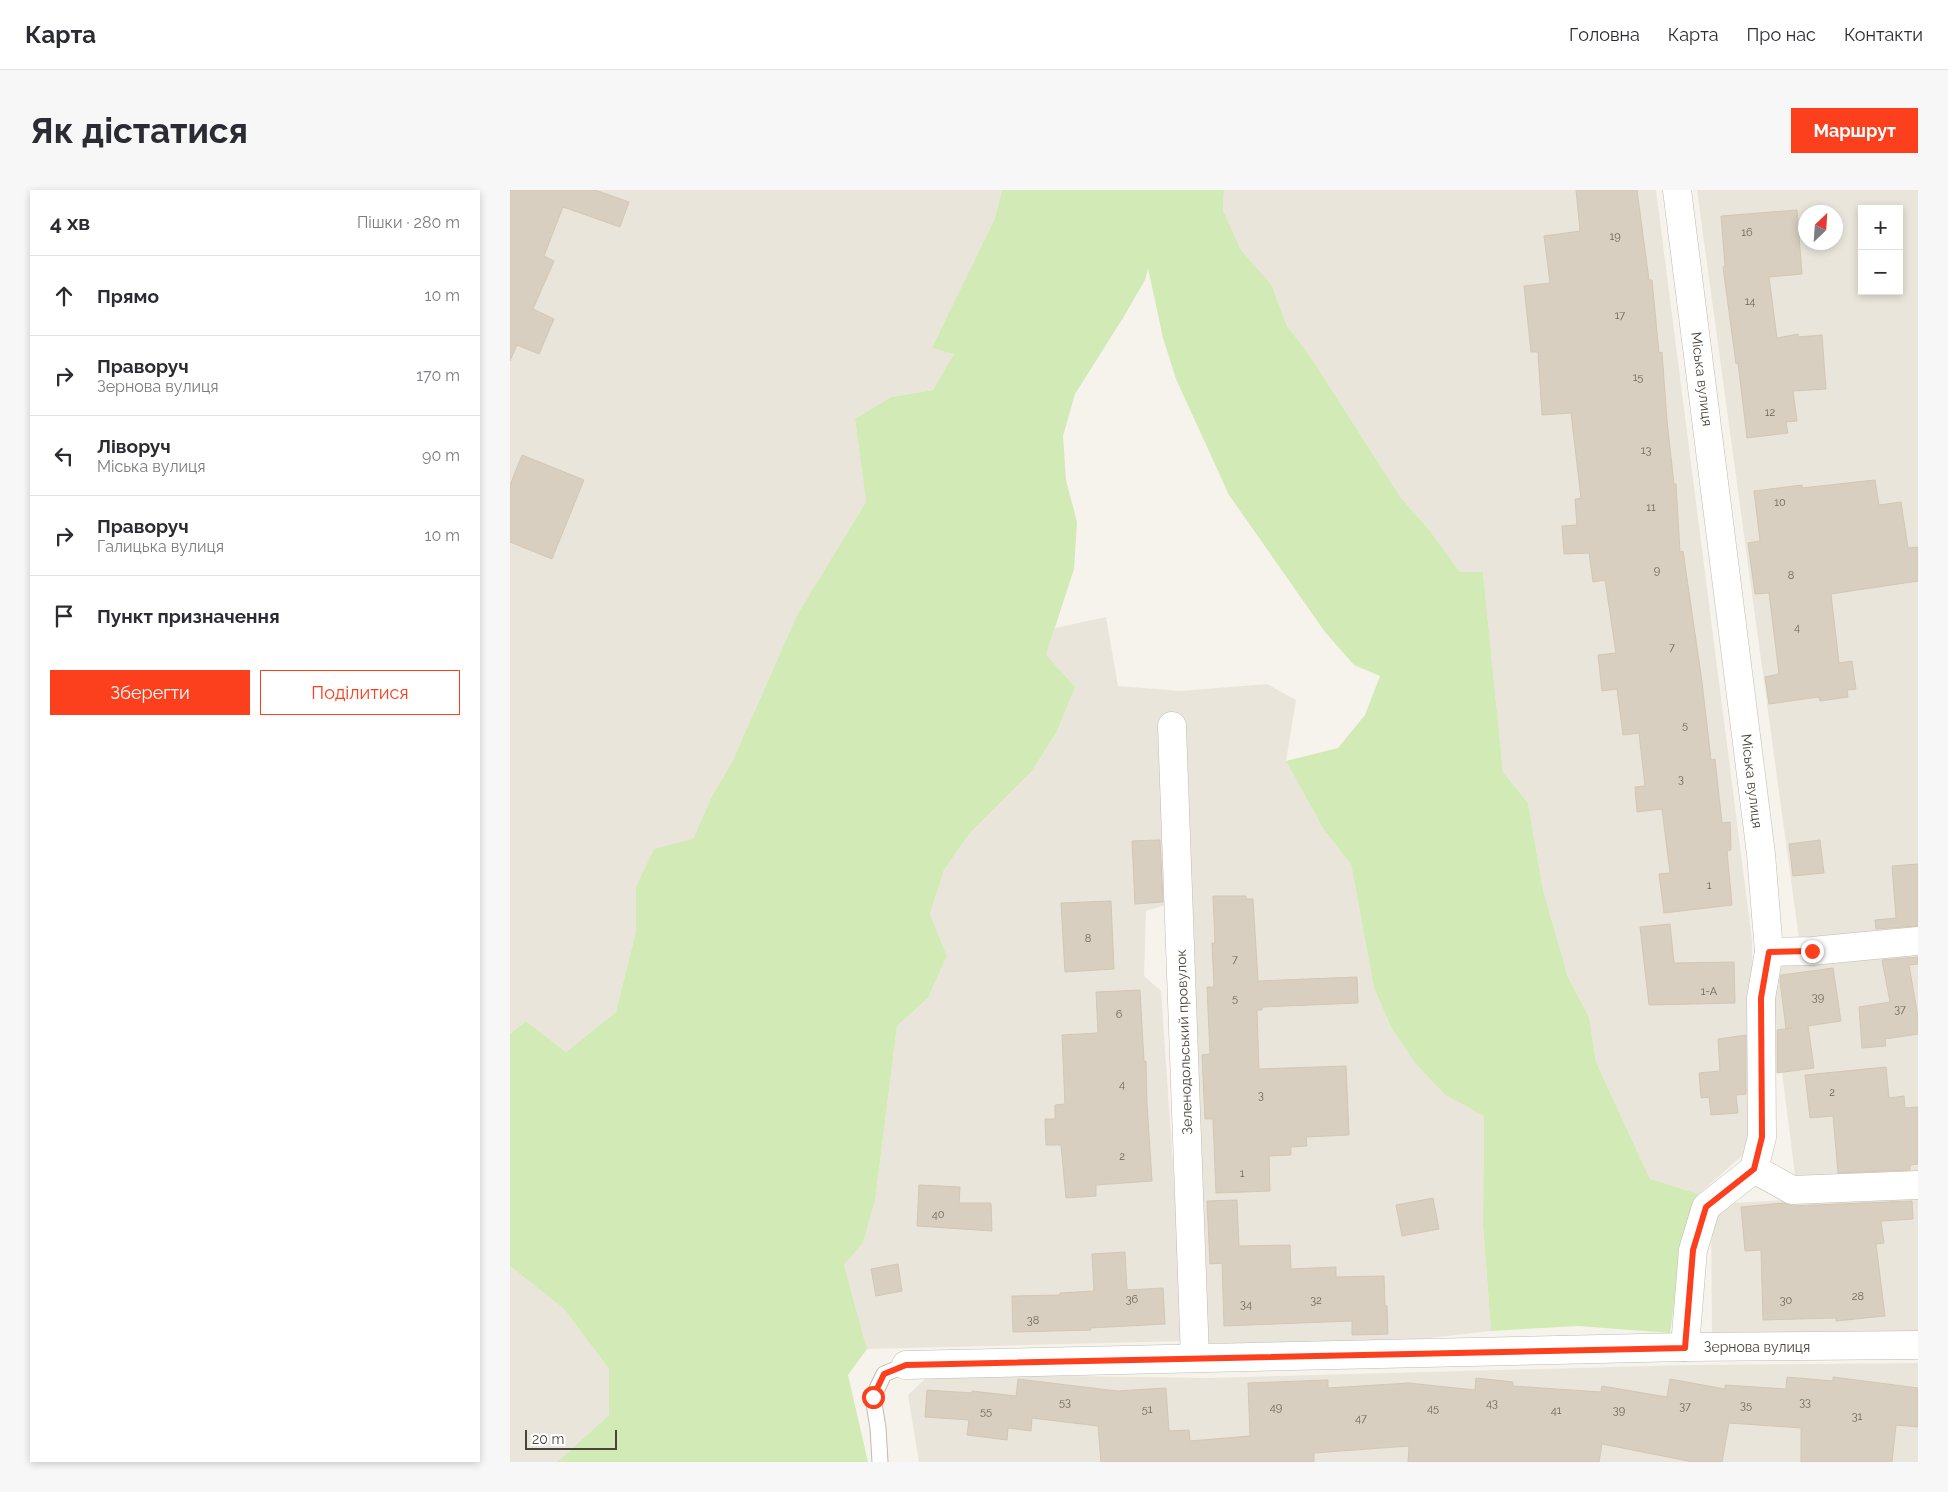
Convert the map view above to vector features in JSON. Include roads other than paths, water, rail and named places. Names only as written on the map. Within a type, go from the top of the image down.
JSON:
[{"type":"street","name":"Міська вулиця","points":[[1677,190],[1758,834],[1769,952],[1761,998],[1762,1137],[1754,1169]]},
{"type":"street","name":"Зеленодольський провулок","points":[[1172,726],[1196,1358]]},
{"type":"street","points":[[1769,952],[1812,951],[1918,942]]},
{"type":"street","points":[[1685,1348],[1693,1250],[1706,1207],[1754,1169],[1792,1190],[1918,1185]]},
{"type":"street","name":"Зернова вулиця","points":[[906,1365],[1685,1348],[1918,1345]]},
{"type":"lane","points":[[880,1462],[878,1428],[873,1397],[884,1374],[906,1365]]}]
